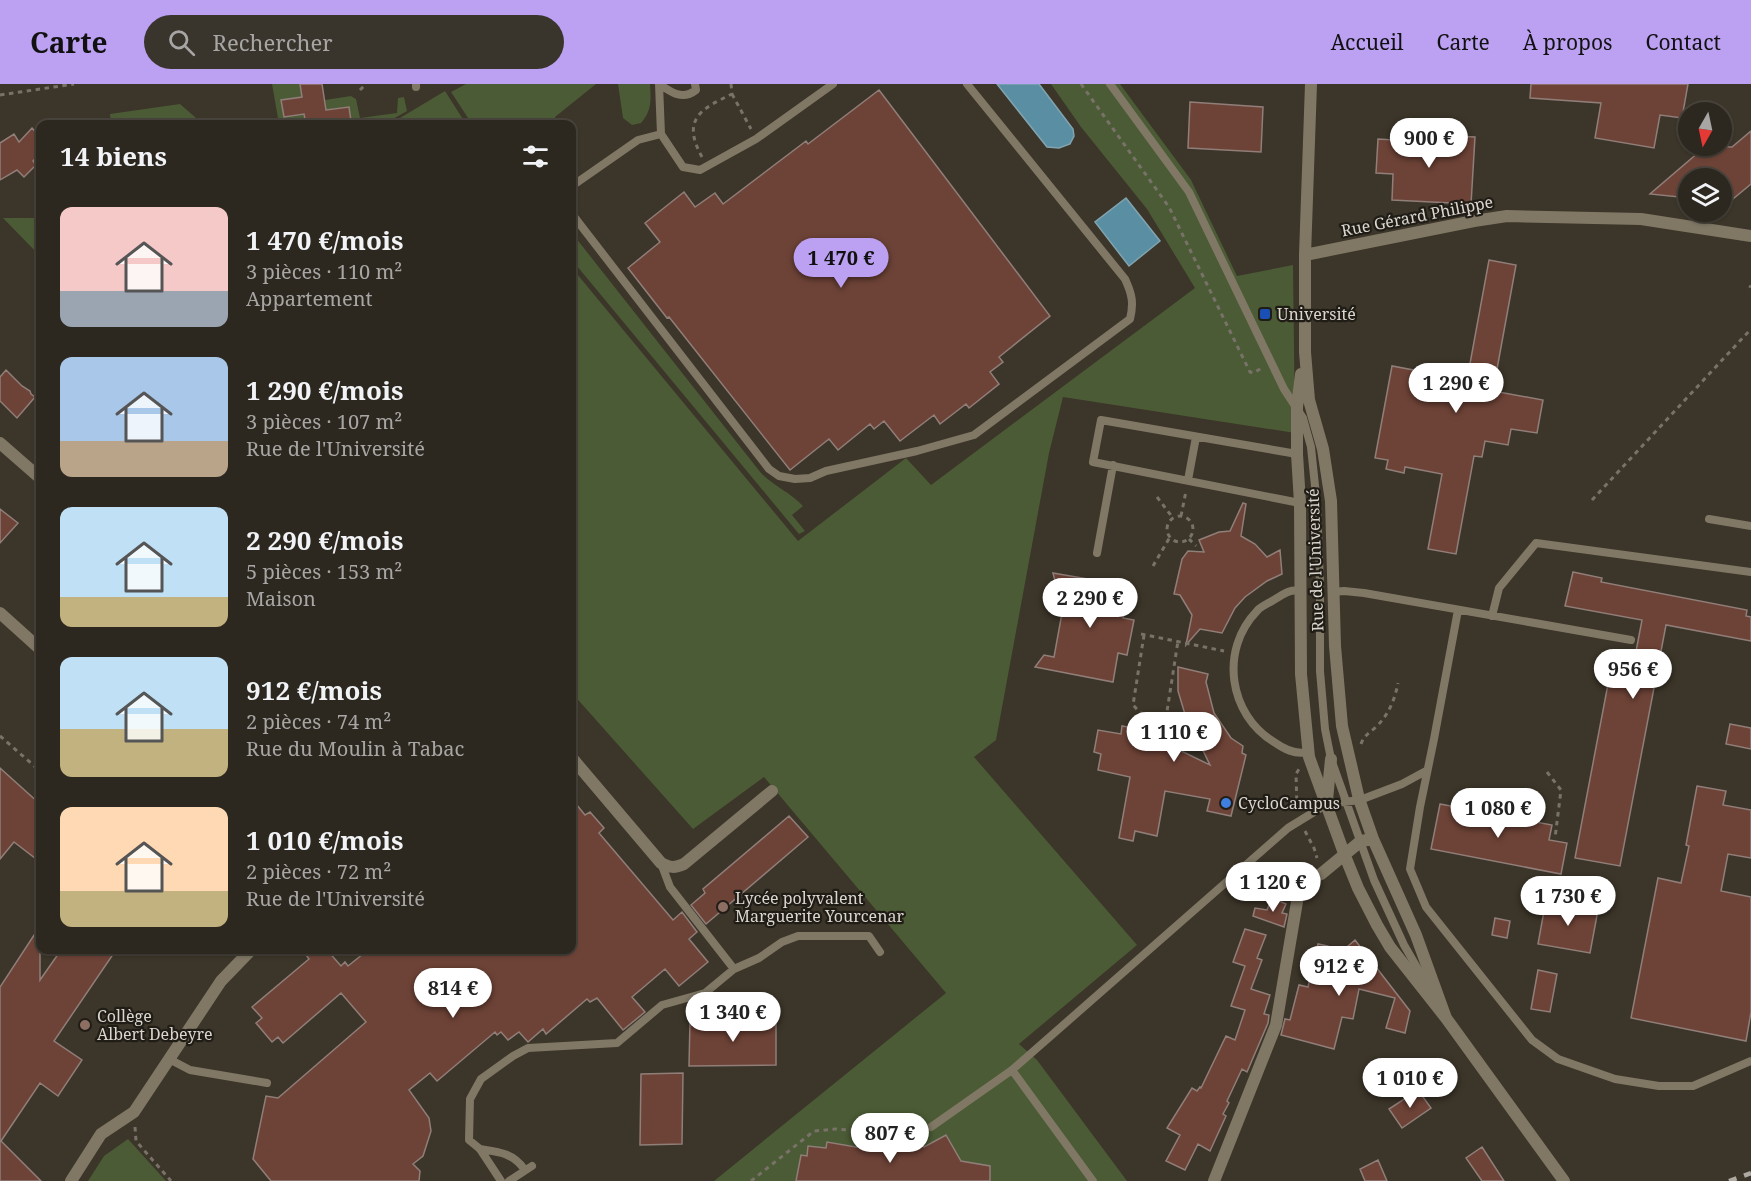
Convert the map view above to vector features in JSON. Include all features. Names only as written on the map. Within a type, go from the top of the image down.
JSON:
[{"type":"street","name":"Rue de l'Université","points":[[1311,84],[1305,255],[1305,352],[1309,400],[1323,449],[1331,501],[1332,592],[1342,726],[1367,840],[1416,935],[1446,1018]]},
{"type":"street","name":"Rue Gérard Philippe","points":[[1305,255],[1474,220],[1507,216],[1641,219],[1751,236]]},
{"type":"street","points":[[1305,352],[1298,407],[1297,454],[1300,503],[1301,674],[1309,758],[1327,804]]},
{"type":"street","points":[[0,442],[36,474]]},
{"type":"street","points":[[0,613],[36,645]]},
{"type":"street","points":[[1327,804],[1331,759]]},
{"type":"street","points":[[576,763],[661,863],[668,867],[684,864],[772,791]]},
{"type":"street","name":"Rue de l'Université","points":[[1327,804],[1330,821],[1358,888],[1390,948],[1446,1018],[1564,1181]]},
{"type":"street","points":[[1214,1181],[1276,1025],[1298,896],[1307,880],[1321,874],[1367,840]]},
{"type":"street","points":[[70,1181],[101,1134],[134,1112],[221,981],[247,954]]},
{"type":"lane","points":[[659,84],[675,94],[686,96],[696,90],[695,84]]},
{"type":"lane","points":[[659,84],[661,134],[682,167],[700,170],[756,139],[833,84]]},
{"type":"lane","points":[[576,219],[769,469],[779,476],[795,479],[810,478],[826,471],[917,451],[974,435],[1130,320],[1134,307],[1133,296],[1125,279],[966,84]]},
{"type":"lane","points":[[1110,84],[1189,192],[1284,389],[1298,407],[1303,418],[1311,447],[1316,494],[1320,584],[1320,671],[1324,729],[1331,759],[1346,801],[1367,840]]},
{"type":"lane","points":[[576,183],[638,140],[661,134]]},
{"type":"lane","points":[[1297,454],[1101,420],[1093,462],[1300,503]]},
{"type":"lane","points":[[1188,480],[1196,437]]},
{"type":"lane","points":[[1096,553],[1113,465]]},
{"type":"lane","points":[[1709,519],[1751,526]]},
{"type":"lane","points":[[1492,616],[1499,588],[1536,543],[1751,572]]},
{"type":"lane","points":[[1300,591],[1290,590],[1257,611],[1243,631],[1235,653],[1233,676],[1237,699],[1248,719],[1264,736],[1283,748],[1309,758]]},
{"type":"lane","points":[[1332,592],[1364,593],[1631,640]]},
{"type":"lane","points":[[1458,610],[1434,740],[1426,771],[1410,869],[1426,907],[1532,1040],[1558,1059],[1615,1079],[1659,1086],[1693,1086],[1751,1061]]},
{"type":"lane","points":[[931,1127],[1012,1070],[1288,828],[1327,804],[1360,800],[1402,784],[1426,771]]},
{"type":"lane","points":[[661,863],[670,887],[734,969]]},
{"type":"lane","points":[[501,1181],[480,1149],[469,1140],[470,1099],[482,1078],[528,1048],[617,1043],[662,1005],[705,993],[734,969],[759,958],[782,942],[798,936],[869,936],[880,952]]},
{"type":"lane","points":[[169,1059],[190,1070],[267,1083]]},
{"type":"lane","points":[[1012,1070],[1093,1181]]},
{"type":"lane","points":[[480,1149],[512,1155],[528,1168],[509,1181]]},
{"type":"path","points":[[0,95],[74,84]]},
{"type":"path","points":[[360,90],[366,84]]},
{"type":"path","points":[[731,84],[732,94],[756,139]]},
{"type":"path","points":[[1081,84],[1169,207],[1250,372],[1254,373],[1260,369]]},
{"type":"path","points":[[707,166],[695,144],[696,120],[703,109],[732,94]]},
{"type":"path","points":[[1592,500],[1751,329]]},
{"type":"path","points":[[1180,516],[1188,480]]},
{"type":"path","points":[[1157,497],[1173,518]]},
{"type":"path","points":[[1180,516],[1191,522],[1193,531],[1189,538],[1181,542],[1170,537],[1167,529],[1173,518],[1180,516]]},
{"type":"path","points":[[1154,566],[1170,537]]},
{"type":"path","points":[[1189,538],[1196,546]]},
{"type":"path","points":[[1178,642],[1163,737],[1133,705],[1142,634],[1235,653]]},
{"type":"path","points":[[1349,753],[1358,750],[1364,737],[1378,725],[1395,700],[1398,682]]},
{"type":"path","points":[[0,736],[36,768]]},
{"type":"path","points":[[1308,836],[1297,823],[1296,774],[1309,758]]},
{"type":"path","points":[[1547,772],[1561,790],[1555,838]]},
{"type":"path","points":[[751,1181],[813,1131],[836,1129],[893,1133],[931,1127]]},
{"type":"path","points":[[136,1141],[171,1181]]},
{"type":"green space","points":[[272,84],[300,84],[302,97],[281,101],[284,117],[304,114],[305,120],[278,120]]},
{"type":"green space","points":[[466,84],[596,84],[555,117],[556,120],[469,120],[451,92]]},
{"type":"green space","points":[[618,84],[650,84],[649,109],[641,123],[632,125],[623,118]]},
{"type":"green space","points":[[1051,84],[1120,84],[1191,180],[1237,276],[1293,265],[1295,433],[1063,397],[1049,453],[996,740],[974,757],[1137,945],[1019,1044],[1037,1060],[1127,1181],[714,1181],[946,993],[764,777],[693,829],[576,697],[576,273],[798,541],[906,458],[931,485],[1195,288],[1147,209],[1081,127]]},
{"type":"green space","points":[[445,91],[463,120],[397,120]]},
{"type":"green space","points":[[351,96],[356,99],[360,118],[397,113],[398,98],[404,97],[407,111],[391,120],[351,120],[349,107],[326,110],[325,100]]},
{"type":"green space","points":[[180,104],[198,120],[111,120],[110,114]]},
{"type":"green space","points":[[3,218],[36,218],[36,252]]},
{"type":"green space","points":[[576,238],[761,473],[803,506],[792,515],[805,531],[799,534],[576,265]]},
{"type":"green space","points":[[128,1139],[166,1181],[88,1181],[104,1156]]},
{"type":"water","points":[[997,84],[1039,84],[1073,129],[1074,136],[1070,144],[1059,148],[1047,147]]},
{"type":"water","points":[[1126,198],[1160,241],[1129,266],[1095,222]]},
{"type":"building","points":[[300,84],[322,84],[326,110],[349,107],[351,120],[305,120],[304,114],[284,117],[281,100],[302,97]]},
{"type":"building","points":[[1531,84],[1688,84],[1685,102],[1678,102],[1678,117],[1660,115],[1654,148],[1595,138],[1601,103],[1530,98]]},
{"type":"building","points":[[879,90],[1050,316],[999,357],[1003,362],[990,372],[999,384],[969,408],[966,404],[940,424],[934,415],[900,441],[884,421],[874,429],[870,424],[838,450],[829,439],[790,470],[628,268],[660,242],[645,223],[684,192],[695,207],[715,193],[723,204],[806,141],[808,144]]},
{"type":"building","points":[[1190,102],[1263,107],[1261,152],[1188,148]]},
{"type":"building","points":[[32,128],[36,132],[36,158],[33,161],[36,165],[24,177],[17,170],[0,180],[0,143],[14,134],[19,142]]},
{"type":"building","points":[[1751,131],[1751,184],[1732,200],[1732,168],[1680,168],[1694,156],[1732,156],[1732,147]]},
{"type":"building","points":[[1430,135],[1475,137],[1471,204],[1392,200],[1393,174],[1376,173],[1378,139],[1429,142]]},
{"type":"building","points":[[1678,170],[1678,197],[1650,194]]},
{"type":"building","points":[[1489,260],[1516,265],[1493,391],[1543,400],[1537,433],[1511,429],[1508,445],[1485,441],[1482,457],[1474,456],[1456,554],[1428,549],[1442,474],[1405,467],[1404,473],[1386,469],[1388,460],[1375,458],[1392,366],[1467,380]]},
{"type":"building","points":[[6,370],[35,397],[17,418],[0,401],[0,377]]},
{"type":"building","points":[[1243,503],[1246,504],[1241,536],[1255,544],[1267,557],[1280,550],[1282,574],[1267,581],[1245,597],[1235,608],[1222,633],[1200,629],[1186,645],[1192,615],[1180,595],[1174,594],[1182,559],[1188,551],[1204,552],[1199,540],[1219,532],[1230,531]]},
{"type":"building","points":[[0,509],[18,523],[0,543]]},
{"type":"building","points":[[1573,572],[1602,578],[1601,582],[1747,610],[1746,616],[1751,617],[1751,641],[1666,625],[1620,866],[1575,858],[1612,663],[1633,667],[1642,620],[1565,606]]},
{"type":"building","points":[[1053,573],[1129,586],[1123,618],[1134,620],[1127,655],[1118,653],[1113,682],[1035,667],[1044,655],[1054,657],[1066,591],[1057,589]]},
{"type":"building","points":[[1178,667],[1208,674],[1206,682],[1214,713],[1231,738],[1243,746],[1242,753],[1246,755],[1231,816],[1207,811],[1210,799],[1165,791],[1157,836],[1135,831],[1133,841],[1119,838],[1130,777],[1098,770],[1101,754],[1094,752],[1098,730],[1121,734],[1122,726],[1139,729],[1138,738],[1167,744],[1210,765],[1184,711],[1178,691]]},
{"type":"building","points":[[1730,724],[1751,728],[1751,749],[1726,744]]},
{"type":"building","points":[[0,768],[36,800],[36,859],[14,842],[0,859]]},
{"type":"building","points":[[1697,786],[1726,791],[1723,805],[1751,810],[1751,858],[1728,854],[1721,891],[1751,897],[1751,1012],[1746,1041],[1631,1018],[1658,878],[1681,883],[1689,846],[1686,845]]},
{"type":"building","points":[[576,804],[585,815],[590,812],[604,828],[599,833],[673,920],[682,912],[697,932],[689,939],[708,962],[679,986],[665,969],[632,997],[645,1012],[623,1030],[597,998],[590,1002],[587,999],[546,1034],[543,1029],[528,1042],[519,1032],[508,1040],[501,1032],[497,1035],[495,1032],[437,1081],[430,1073],[409,1090],[429,1118],[431,1131],[423,1156],[413,1164],[420,1171],[419,1181],[271,1181],[253,1159],[266,1096],[278,1098],[366,1022],[341,993],[283,1043],[278,1037],[272,1042],[256,1023],[262,1018],[252,1007],[309,959],[307,954],[330,954],[341,966],[345,962],[348,966],[363,954],[576,954]]},
{"type":"building","points":[[1440,804],[1552,825],[1549,840],[1567,843],[1561,874],[1431,849]]},
{"type":"building","points":[[789,816],[808,837],[706,924],[691,905],[705,893],[703,889]]},
{"type":"building","points":[[1272,898],[1286,904],[1282,913],[1287,914],[1284,927],[1253,916],[1255,908],[1267,910]]},
{"type":"building","points":[[1546,900],[1598,910],[1590,953],[1538,944]]},
{"type":"building","points":[[1495,918],[1510,921],[1507,938],[1492,935]]},
{"type":"building","points":[[1245,929],[1266,935],[1257,958],[1262,960],[1251,989],[1270,995],[1264,1014],[1269,1015],[1268,1023],[1247,1072],[1242,1069],[1227,1101],[1229,1103],[1223,1114],[1226,1116],[1210,1151],[1198,1144],[1185,1170],[1166,1161],[1180,1135],[1167,1128],[1192,1088],[1197,1091],[1201,1088],[1226,1036],[1235,1040],[1245,1010],[1231,1006],[1245,966],[1233,962]]},
{"type":"building","points":[[36,932],[36,954],[40,954],[40,980],[58,954],[113,954],[54,1041],[82,1060],[58,1096],[40,1083],[1,1141],[41,1181],[0,1181],[0,987]]},
{"type":"building","points":[[1355,940],[1410,1011],[1405,1033],[1386,1028],[1395,998],[1359,989],[1353,1019],[1342,1017],[1334,1049],[1281,1035],[1285,1019],[1290,1020],[1299,985],[1308,987],[1318,944],[1328,946],[1325,966]]},
{"type":"building","points":[[1538,970],[1557,974],[1550,1012],[1531,1009]]},
{"type":"building","points":[[690,1020],[776,1020],[776,1065],[689,1066]]},
{"type":"building","points":[[683,1073],[682,1144],[640,1145],[641,1074]]},
{"type":"building","points":[[1418,1090],[1431,1108],[1402,1128],[1389,1109]]},
{"type":"building","points":[[946,1135],[961,1161],[990,1166],[990,1181],[796,1181],[801,1155],[807,1156],[808,1146],[826,1148],[827,1142],[885,1152],[915,1136],[924,1147]]},
{"type":"building","points":[[1482,1147],[1504,1181],[1482,1181],[1466,1158]]},
{"type":"building","points":[[1378,1160],[1387,1181],[1365,1181],[1360,1169]]},
{"type":"railway","points":[[1729,1181],[1751,1173]]},
{"type":"place","name":"Université","points":[[1265,314]]},
{"type":"place","name":"CycloCampus","points":[[1226,803]]},
{"type":"place","name":"Lycée polyvalent Marguerite Yourcenar","points":[[723,907]]},
{"type":"place","name":"Collège Albert Debeyre","points":[[85,1025]]}]
